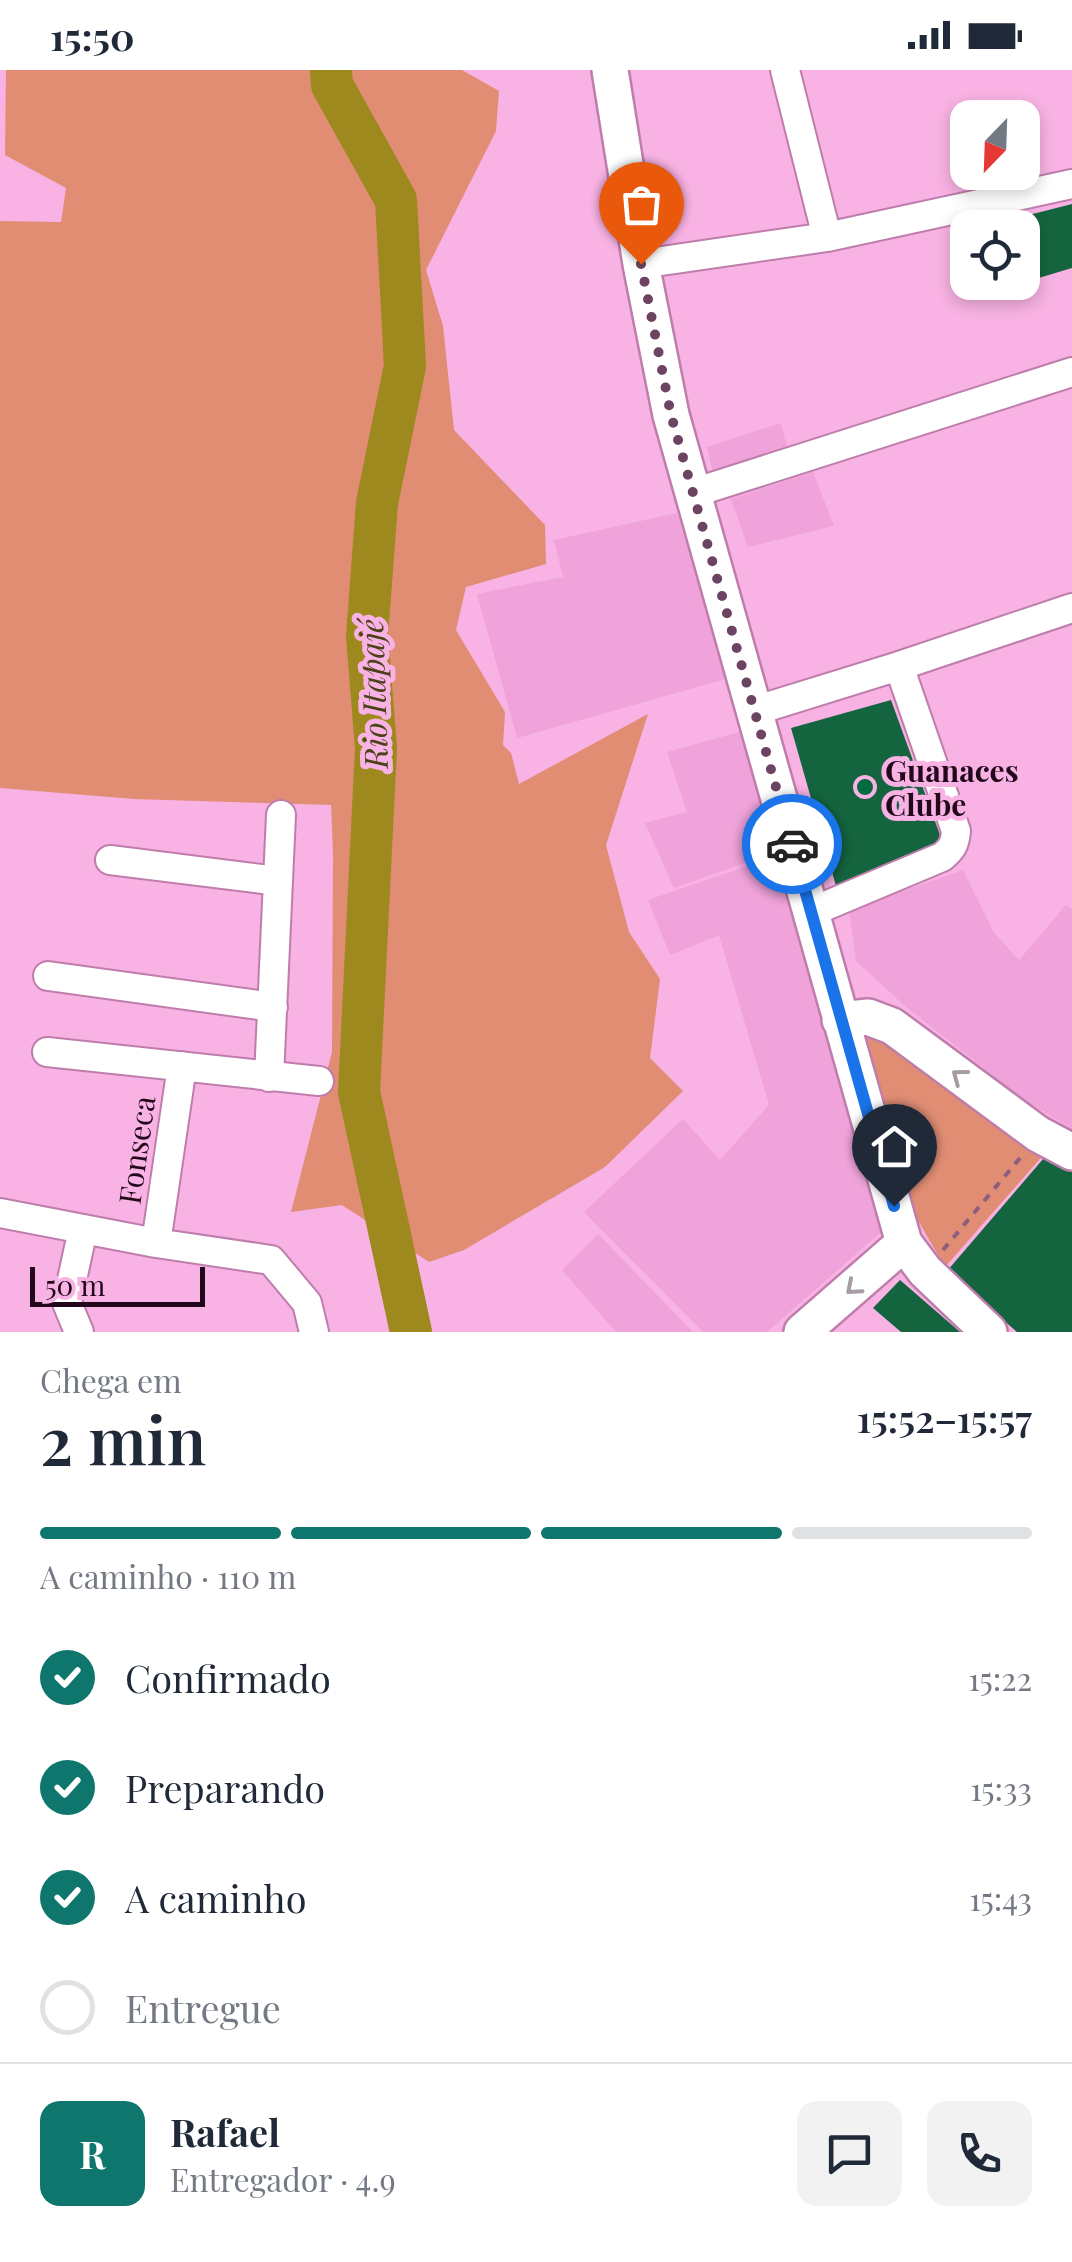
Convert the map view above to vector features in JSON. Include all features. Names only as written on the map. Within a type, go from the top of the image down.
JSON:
[{"type":"main road","points":[[610,70],[641,264],[671,415],[840,1020],[915,1257],[989,1332]]},
{"type":"main road","points":[[840,1020],[868,1017],[892,1026],[1038,1134],[1072,1152]]},
{"type":"main road","points":[[802,1332],[915,1257]]},
{"type":"street","points":[[786,70],[827,237]]},
{"type":"street","points":[[641,264],[827,237],[1072,184]]},
{"type":"street","points":[[693,493],[1072,372]]},
{"type":"street","points":[[754,710],[1072,608]]},
{"type":"street","points":[[811,912],[942,857],[955,842],[956,831],[899,666]]},
{"type":"street","points":[[269,1077],[281,815]]},
{"type":"street","points":[[110,860],[278,880]]},
{"type":"street","points":[[48,976],[272,1007]]},
{"type":"street","points":[[48,1052],[318,1081]]},
{"type":"street","name":"Fonseca","points":[[156,1244],[182,1066]]},
{"type":"street","points":[[0,1213],[156,1244],[271,1260],[306,1303],[314,1332]]},
{"type":"street","points":[[79,1332],[67,1302],[83,1230]]},
{"type":"path","points":[[915,1257],[1038,1134]]},
{"type":"shaded area","points":[[6,70],[462,70],[499,91],[496,131],[426,270],[443,326],[454,430],[545,525],[546,564],[466,587],[456,630],[505,712],[503,745],[511,753],[519,784],[648,714],[606,845],[629,932],[660,979],[650,1058],[683,1091],[605,1167],[464,1250],[429,1262],[342,1205],[291,1212],[332,1052],[331,805],[134,799],[0,788],[0,221],[61,222],[66,188],[5,155]]},
{"type":"shaded area","points":[[781,423],[788,451],[713,473],[707,447]]},
{"type":"shaded area","points":[[813,472],[834,526],[748,547],[731,499]]},
{"type":"shaded area","points":[[677,513],[729,678],[517,738],[477,594],[563,577],[554,540]]},
{"type":"shaded area","points":[[743,731],[780,851],[674,888],[645,823],[687,812],[667,752]]},
{"type":"shaded area","points":[[784,853],[887,1227],[767,1332],[703,1332],[584,1212],[683,1119],[720,1160],[769,1105],[719,935],[670,955],[648,900]]},
{"type":"shaded area","points":[[963,870],[994,933],[1019,960],[1066,905],[1072,909],[1072,1129],[1023,1099],[906,1007],[856,961],[849,910]]},
{"type":"shaded area","points":[[872,1022],[1046,1152],[945,1267],[902,1193],[854,1029]]},
{"type":"shaded area","points":[[598,1234],[693,1332],[616,1332],[562,1270]]},
{"type":"building","points":[[1072,204],[1072,268],[1040,278],[1040,212]]},
{"type":"building","name":"Guanaces Clube","points":[[891,700],[944,846],[836,886],[791,728]]},
{"type":"building","points":[[1050,1151],[1072,1169],[1072,1332],[1017,1332],[947,1271]]},
{"type":"building","points":[[900,1280],[960,1332],[901,1332],[873,1308]]},
{"type":"waterway","name":"Rio Itapajé","points":[[331,70],[332,85],[396,200],[405,366],[377,503],[367,636],[376,748],[359,1092],[411,1332]]},
{"type":"way so far","points":[[641,264],[671,415],[792,844]]},
{"type":"place","name":"Guanaces Clube","points":[[865,787]]},
{"type":"route","points":[[792,844],[894,1206]]}]
